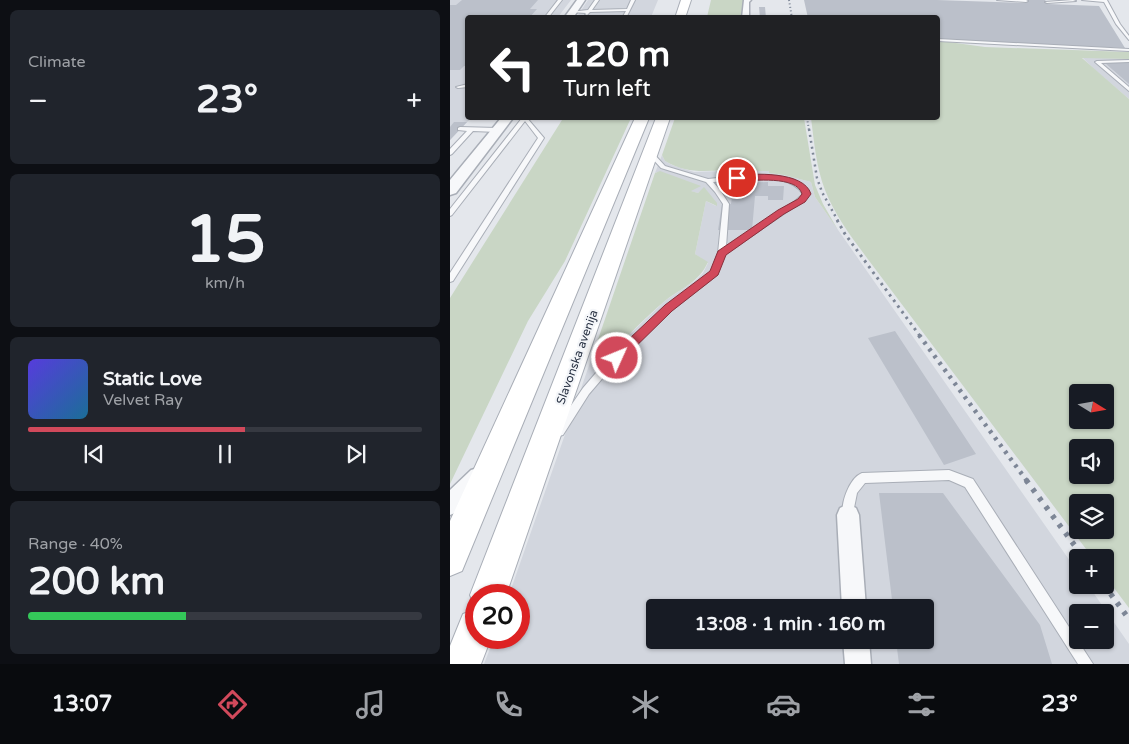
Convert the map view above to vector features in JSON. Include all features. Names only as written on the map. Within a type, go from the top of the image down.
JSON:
[{"type":"main road","points":[[681,15],[686,0]]},
{"type":"main road","points":[[450,559],[641,120]]},
{"type":"main road","name":"Slavonska avenija","points":[[492,584],[541,456],[662,120]]},
{"type":"main road","points":[[462,664],[468,649]]},
{"type":"street","points":[[570,15],[581,0]]},
{"type":"street","points":[[746,15],[746,2],[748,0]]},
{"type":"street","points":[[450,190],[506,120]]},
{"type":"street","points":[[450,505],[490,465]]},
{"type":"street","points":[[848,515],[853,599]]},
{"type":"street","points":[[857,649],[858,664]]},
{"type":"lane","points":[[548,15],[560,0]]},
{"type":"lane","points":[[587,15],[597,0]]},
{"type":"lane","points":[[626,15],[633,0]]},
{"type":"lane","points":[[999,0],[1026,1]]},
{"type":"lane","points":[[1084,0],[1105,0],[1118,24],[1129,39]]},
{"type":"lane","points":[[1047,2],[1074,1]]},
{"type":"lane","points":[[570,15],[629,10]]},
{"type":"lane","points":[[1118,24],[1123,24]]},
{"type":"lane","points":[[940,40],[1129,50]]},
{"type":"lane","points":[[1129,61],[1097,62],[1129,90]]},
{"type":"lane","points":[[458,87],[465,86]]},
{"type":"lane","points":[[450,214],[523,120]]},
{"type":"lane","points":[[450,279],[541,138],[527,120]]},
{"type":"lane","points":[[460,129],[497,130]]},
{"type":"lane","points":[[450,154],[472,129]]},
{"type":"lane","points":[[651,154],[663,167],[708,182],[737,178],[782,178],[798,183],[805,188],[806,194],[802,200],[781,212],[722,253]]},
{"type":"lane","points":[[541,456],[586,391],[604,370],[669,308],[714,273],[722,253],[726,204],[708,182]]},
{"type":"lane","points":[[848,515],[852,491],[862,478],[949,475],[969,483],[1086,664]]},
{"type":"shaded area","points":[[450,0],[571,0],[560,15],[465,15],[465,120],[469,120],[450,140]]},
{"type":"shaded area","points":[[588,0],[658,0],[652,15],[578,15]]},
{"type":"shaded area","points":[[1082,57],[1129,59],[1129,99],[1094,69]]},
{"type":"shaded area","points":[[662,155],[665,161],[672,165],[694,172],[722,171],[726,168],[749,169],[749,171],[769,171],[770,173],[811,182],[815,197],[1069,560],[1069,594],[1094,594],[1101,604],[1069,604],[1069,649],[1114,649],[1114,622],[1129,644],[1129,664],[484,664],[490,649],[530,649],[530,584],[513,584],[592,357],[595,359],[613,350],[666,300],[696,280],[703,273],[708,263],[695,254],[706,201],[716,206],[702,190],[698,193],[690,191],[694,188],[657,172],[655,173]]},
{"type":"green space","points":[[711,0],[744,0],[741,15],[707,15]]},
{"type":"green space","points":[[941,41],[985,47],[1129,52],[1129,59],[1082,58],[1129,99],[1129,608],[1114,588],[1114,549],[1086,549],[1078,539],[1114,539],[1114,494],[1069,494],[1069,526],[851,236],[829,200],[819,172],[811,120],[940,120]]},
{"type":"green space","points":[[562,120],[630,120],[565,261],[528,321],[450,484],[450,298]]},
{"type":"green space","points":[[674,120],[804,120],[815,185],[823,204],[838,230],[815,197],[811,182],[769,173],[769,171],[737,169],[696,171],[665,161],[662,155]]},
{"type":"green space","points":[[660,171],[701,186],[691,191],[698,193],[704,187],[717,203],[717,206],[706,201],[695,254],[708,262],[695,280],[666,300],[612,351],[599,360],[592,357],[655,173]]},
{"type":"building","points":[[462,0],[538,0],[530,9],[537,9],[532,15],[465,15],[465,66],[460,70],[450,70],[450,5],[456,5]]},
{"type":"building","points":[[804,0],[937,0],[1027,3],[1025,0],[1045,0],[1048,4],[1099,6],[1125,48],[940,40],[940,15],[807,15]]},
{"type":"building","points":[[759,7],[765,7],[766,15],[760,15]]},
{"type":"building","points":[[1129,62],[1129,84],[1105,63],[1113,63]]},
{"type":"building","points":[[454,122],[467,122],[450,140],[450,127]]},
{"type":"building","points":[[768,182],[768,186],[784,186],[783,200],[768,200],[768,196],[755,196],[752,230],[718,230],[722,204],[731,204],[734,183]]},
{"type":"building","points":[[895,331],[976,454],[944,465],[868,338]]},
{"type":"building","points":[[879,493],[943,493],[1040,625],[1052,664],[899,664],[897,649],[934,649],[934,599],[892,599]]},
{"type":"railway","points":[[789,0],[792,15]]},
{"type":"railway","points":[[807,120],[809,130]]},
{"type":"railway","points":[[809,129],[817,178],[822,192],[838,221]]},
{"type":"railway","points":[[837,220],[845,234],[920,336]]},
{"type":"railway","points":[[919,335],[1027,481]]},
{"type":"railway","points":[[1026,480],[1077,549]]},
{"type":"railway","points":[[1111,594],[1129,619]]},
{"type":"route","points":[[617,358],[669,308],[714,273],[722,253],[781,212],[802,200],[806,194],[805,188],[798,183],[782,178],[737,178]]}]
